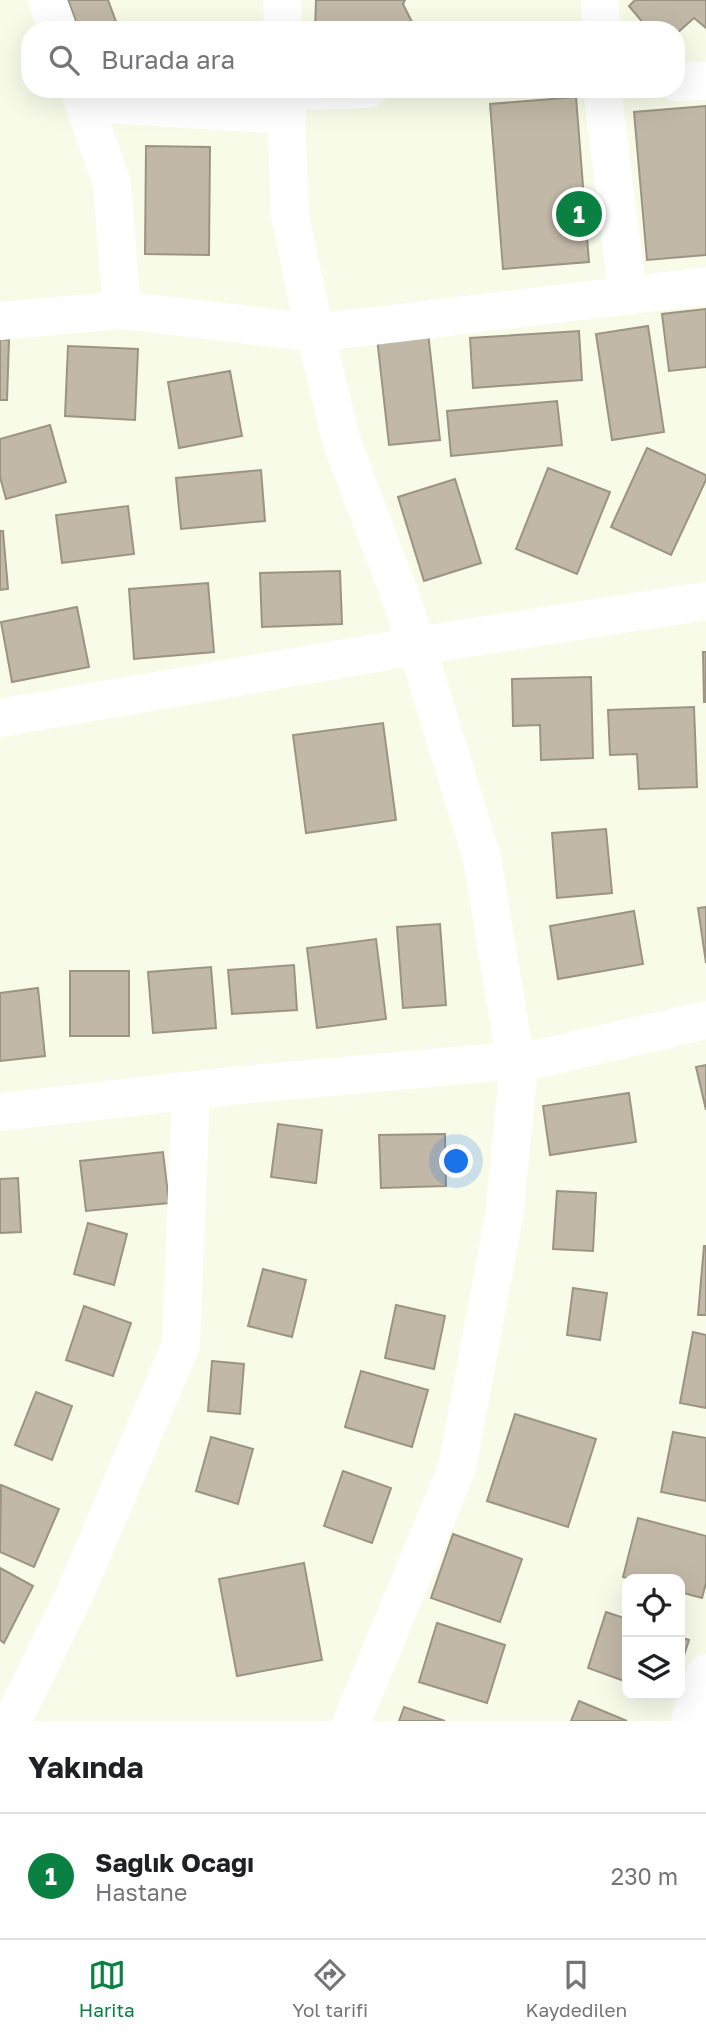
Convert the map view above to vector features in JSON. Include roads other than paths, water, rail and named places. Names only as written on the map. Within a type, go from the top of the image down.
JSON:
[{"type":"street","points":[[47,0],[55,21]]},
{"type":"street","points":[[282,0],[283,21]]},
{"type":"street","points":[[600,0],[601,21]]},
{"type":"street","points":[[685,82],[706,81]]},
{"type":"street","points":[[603,98],[628,296]]},
{"type":"street","points":[[122,310],[112,184],[83,102],[107,104],[286,99],[290,216],[315,334],[342,443],[405,609],[482,858],[516,1061],[518,1076],[504,1216],[457,1468],[352,1721]]},
{"type":"street","points":[[0,321],[122,310],[315,334],[706,286]]},
{"type":"street","points":[[0,718],[416,646],[706,601]]},
{"type":"street","points":[[0,1112],[191,1090],[542,1058],[706,1020]]},
{"type":"street","points":[[12,1721],[74,1596],[181,1345],[191,1090]]},
{"type":"street","points":[[690,1721],[706,1673]]},
{"type":"place","name":"Sağlık Ocağı","points":[[579,214]]}]
